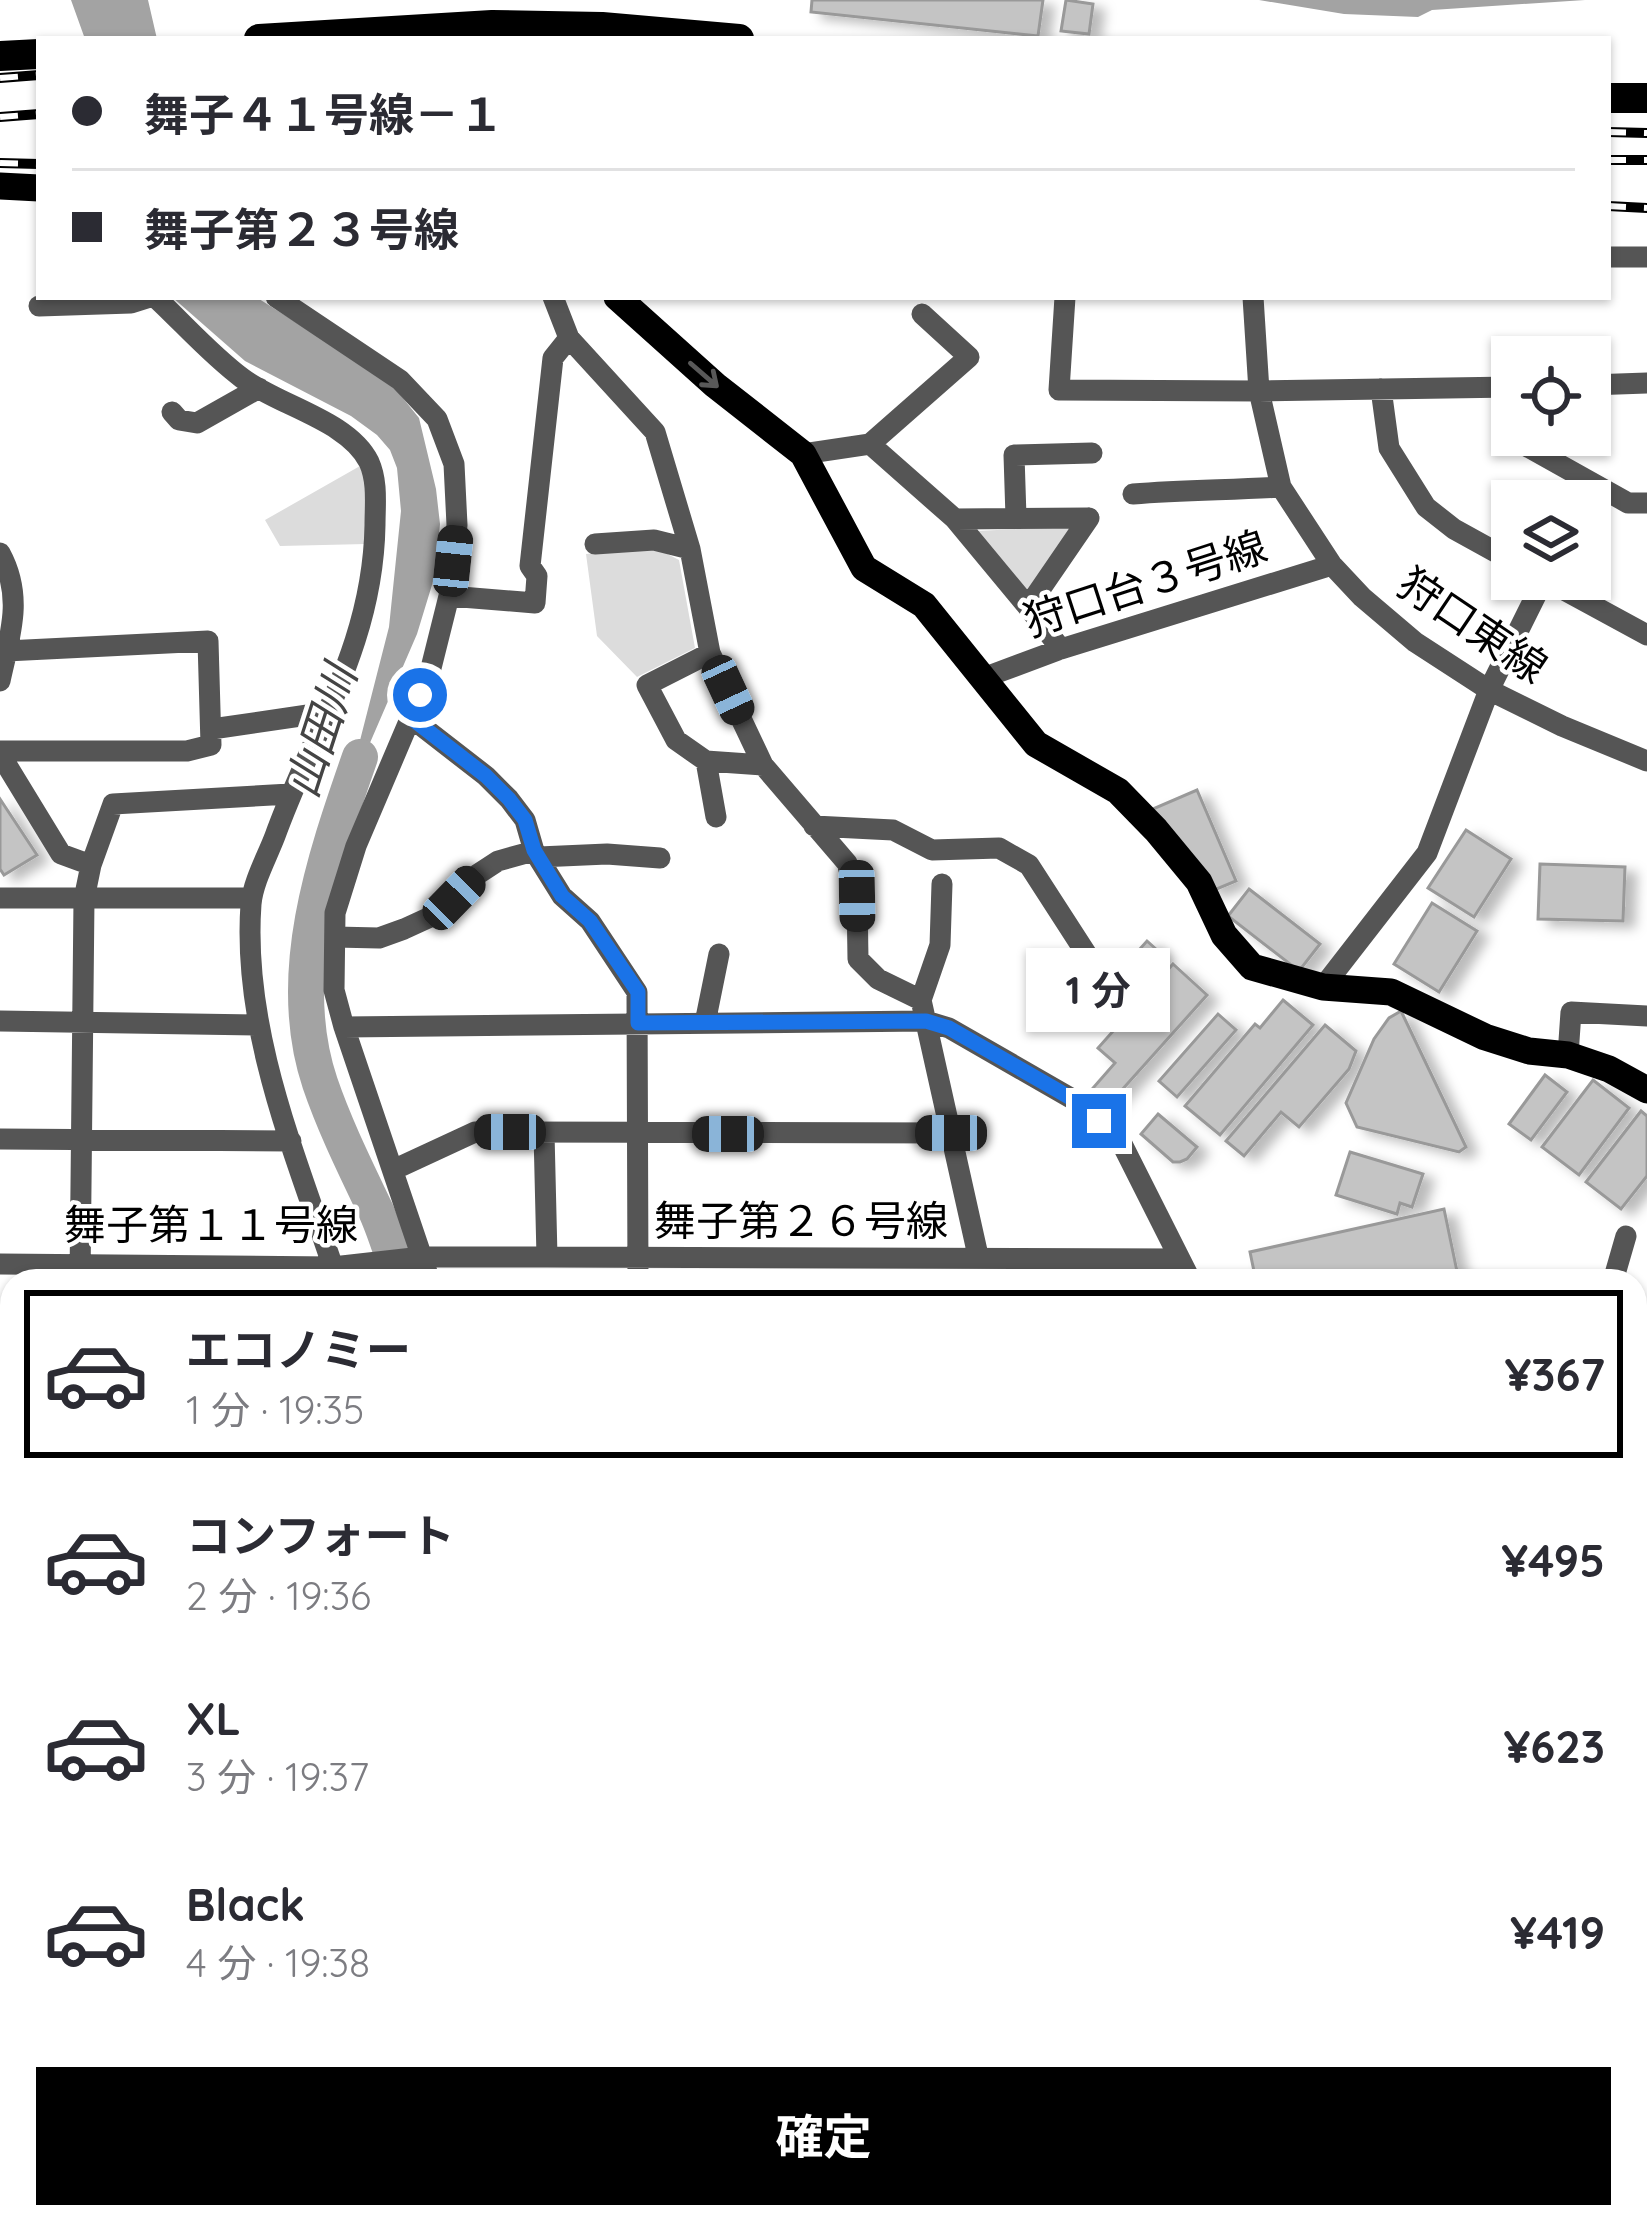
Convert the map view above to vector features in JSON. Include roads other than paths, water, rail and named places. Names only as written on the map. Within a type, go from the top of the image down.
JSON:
[{"type":"highway","points":[[309,36],[493,25],[602,27],[705,36]]},
{"type":"highway","points":[[0,56],[36,53]]},
{"type":"highway","points":[[1611,98],[1647,98]]},
{"type":"main road","points":[[620,300],[715,385],[803,454],[864,568],[924,605],[1036,744],[1118,791],[1156,830],[1199,882],[1224,935],[1252,967],[1323,986],[1391,992],[1485,1037],[1529,1051],[1568,1055],[1609,1069],[1647,1090]]},
{"type":"street","points":[[1611,257],[1647,257]]},
{"type":"street","points":[[38,306],[142,300]]},
{"type":"street","points":[[156,300],[241,377],[351,437],[369,463],[376,485],[366,607],[353,651],[290,794],[251,898],[250,952],[258,1025],[333,1267]]},
{"type":"street","points":[[282,300],[400,380],[437,419],[454,464],[457,525],[449,596],[430,673],[356,845],[335,913],[334,937],[334,990],[344,1027],[426,1269]]},
{"type":"street","points":[[554,300],[569,338],[655,432],[690,549],[710,653],[763,764],[847,863],[857,896],[858,959],[878,979],[949,1028],[1076,1101],[1121,1142],[1185,1269]]},
{"type":"street","points":[[1065,300],[1059,390],[1491,387]]},
{"type":"street","name":"狩口東線","points":[[1253,300],[1259,391],[1281,487],[1332,565],[1415,642],[1489,690],[1647,760]]},
{"type":"street","points":[[803,454],[870,444],[969,357],[922,314]]},
{"type":"street","points":[[449,596],[535,602],[537,576],[530,566],[553,358],[569,338]]},
{"type":"street","points":[[1611,384],[1647,383]]},
{"type":"street","points":[[172,412],[178,420],[197,423],[259,388]]},
{"type":"street","points":[[1381,388],[1389,448],[1426,507],[1454,530],[1491,550]]},
{"type":"street","points":[[870,444],[956,519],[1061,649]]},
{"type":"street","points":[[1016,517],[1014,455],[1092,453]]},
{"type":"street","points":[[1544,456],[1628,502],[1647,503]]},
{"type":"street","points":[[1133,494],[1281,487]]},
{"type":"street","points":[[956,519],[1089,518],[1028,608]]},
{"type":"street","points":[[595,544],[654,540],[690,549]]},
{"type":"street","points":[[0,554],[16,595],[0,681]]},
{"type":"street","name":"狩口台３号線","points":[[983,678],[1332,565]]},
{"type":"street","points":[[1323,986],[1427,853],[1489,690],[1534,600]]},
{"type":"street","points":[[1583,600],[1647,635]]},
{"type":"street","points":[[0,752],[187,751],[211,745],[212,729],[208,641],[5,641]]},
{"type":"street","points":[[710,653],[647,685],[676,740],[706,761],[763,764]]},
{"type":"street","points":[[212,729],[328,712]]},
{"type":"street","points":[[410,717],[509,799],[525,820],[537,854],[562,896],[590,921],[638,992],[638,1269]]},
{"type":"street","points":[[0,752],[61,854],[91,865]]},
{"type":"street","points":[[706,761],[716,817]]},
{"type":"street","points":[[80,1269],[85,899],[91,865],[113,804],[290,794]]},
{"type":"street","points":[[814,826],[893,830],[932,850],[999,848],[1029,865],[1090,962]]},
{"type":"street","points":[[334,937],[379,938],[439,913],[475,876],[498,861],[537,854],[660,858]]},
{"type":"street","points":[[942,884],[940,945],[924,1010],[979,1269]]},
{"type":"street","points":[[0,898],[251,898]]},
{"type":"street","points":[[705,1023],[719,954]]},
{"type":"street","points":[[344,1027],[705,1023],[924,1010]]},
{"type":"street","points":[[1568,1055],[1571,1012],[1647,1016]]},
{"type":"street","points":[[0,1021],[258,1025]]},
{"type":"street","points":[[393,1170],[475,1132],[951,1133]]},
{"type":"street","points":[[544,1133],[547,1257]]},
{"type":"street","points":[[0,1139],[291,1141]]},
{"type":"street","points":[[1616,1269],[1626,1236]]},
{"type":"street","name":"舞子第２６号線","points":[[422,1257],[547,1257],[631,1269]]},
{"type":"street","name":"舞子第１１号線","points":[[249,1269],[333,1267],[422,1257]]},
{"type":"street","name":"舞子第２６号線","points":[[997,1269],[1180,1259]]},
{"type":"street","name":"舞子第１１号線","points":[[0,1264],[44,1269]]},
{"type":"waterway","name":"山田川","points":[[360,757],[322,877],[307,960],[306,1001],[320,1083],[397,1269]]},
{"type":"railway","points":[[0,78],[36,75]]},
{"type":"railway","points":[[0,117],[36,114]]},
{"type":"railway","points":[[1611,132],[1647,133]]},
{"type":"railway","points":[[1611,160],[1647,160]]},
{"type":"railway","points":[[0,163],[36,164]]},
{"type":"railway","points":[[1611,206],[1647,208]]}]
